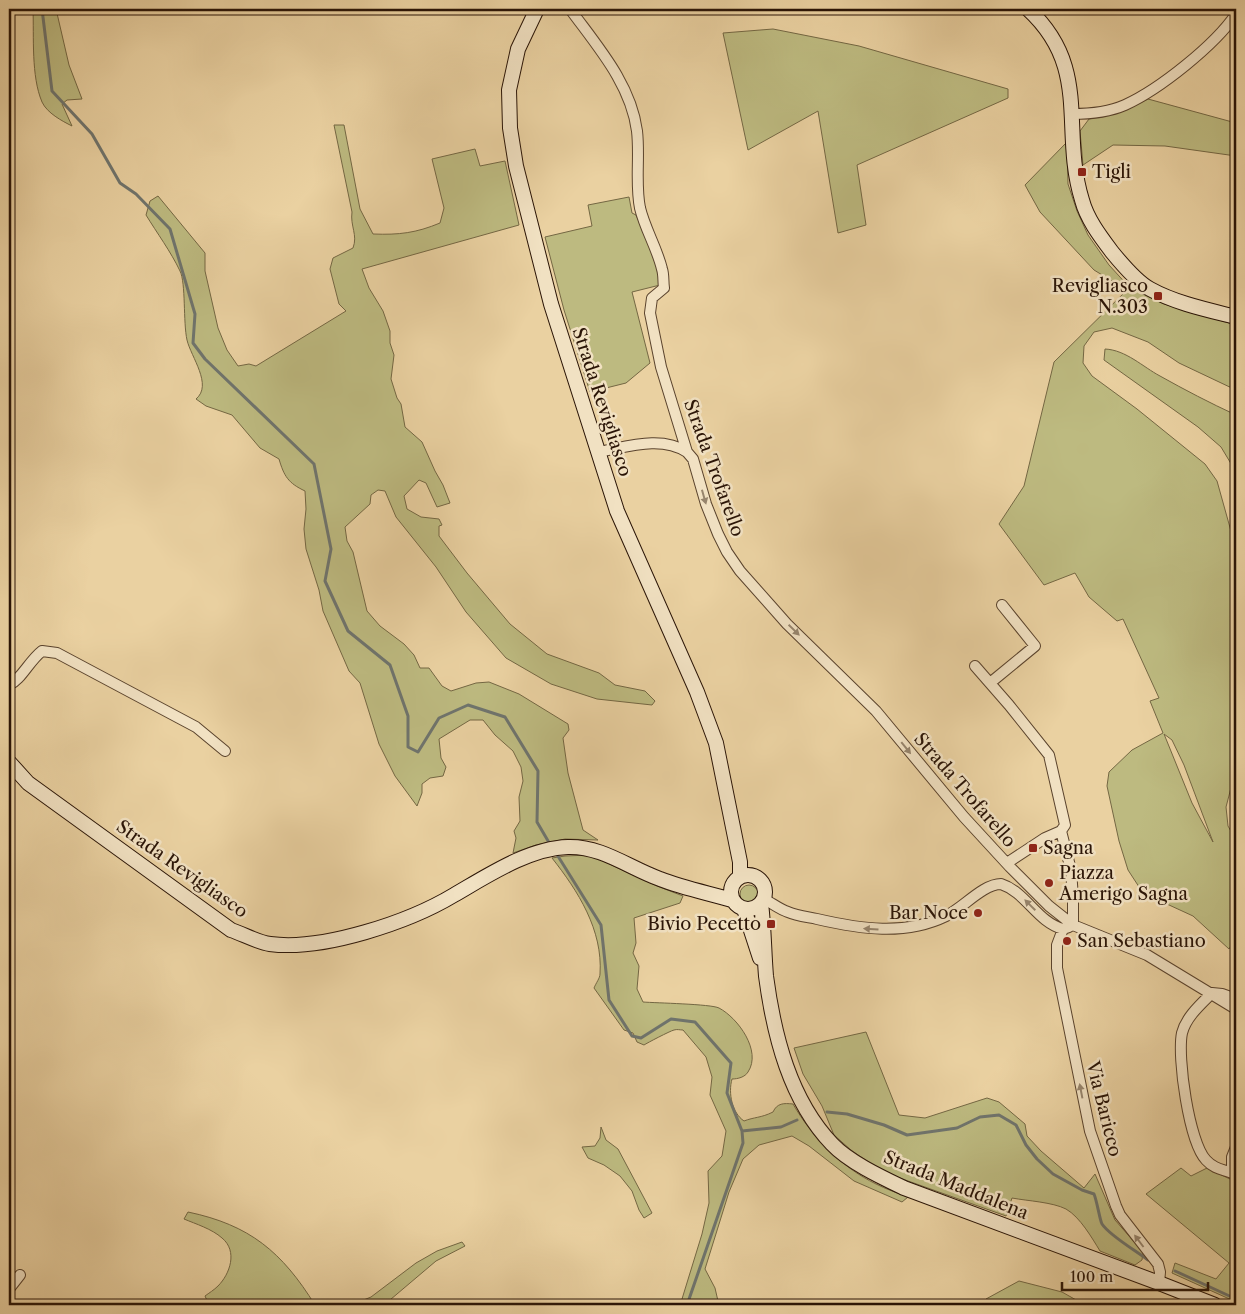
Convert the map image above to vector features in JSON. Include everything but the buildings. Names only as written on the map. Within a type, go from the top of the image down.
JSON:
[{"type":"street","name":"Strada Revigliasco","points":[[537,9],[518,49],[509,90],[510,128],[516,166],[552,304],[618,511],[697,692],[716,743],[742,879],[731,893],[732,900],[737,906],[744,909]]},
{"type":"street","name":"Strada Trofarello","points":[[570,9],[620,78],[631,101],[637,130],[640,209],[662,270],[664,288],[652,298],[650,314],[661,367],[688,452],[693,459],[706,504],[727,552],[740,571],[788,624],[876,711],[964,817],[1007,863]]},
{"type":"street","points":[[1028,9],[1042,22],[1059,49],[1070,86],[1075,166],[1082,200],[1096,232],[1121,263],[1149,288],[1191,305],[1236,317]]},
{"type":"street","points":[[1072,114],[1100,112],[1123,106],[1142,96],[1209,45],[1226,28],[1236,14]]},
{"type":"street","points":[[598,452],[650,443],[679,447],[688,452]]},
{"type":"street","points":[[990,683],[1035,646],[1002,605]]},
{"type":"street","points":[[9,685],[16,682],[28,664],[42,651],[58,653],[196,727],[225,751]]},
{"type":"street","points":[[975,666],[1010,705],[1049,755],[1065,825],[1061,831],[1045,838],[1007,863],[1068,927]]},
{"type":"street","name":"Strada Revigliasco","points":[[9,762],[28,783],[231,930],[269,944],[304,944],[357,935],[411,917],[496,870],[538,852],[567,847],[591,849],[613,857],[659,879],[732,900]]},
{"type":"street","points":[[1061,831],[1071,870],[1074,898],[1068,927]]},
{"type":"street","name":"Strada Revigliasco","points":[[691,889],[742,879],[760,879],[764,886],[763,901]]},
{"type":"street","points":[[744,909],[757,907],[763,901],[788,912],[838,924],[860,928],[899,928],[930,923],[946,916],[989,887],[1001,884],[1016,891],[1037,913],[1054,926],[1068,927],[1147,954],[1236,1009]]},
{"type":"street","name":"Strada Maddalena","points":[[763,901],[766,976]]},
{"type":"street","name":"Strada Maddalena","points":[[744,909],[766,976],[782,1054],[794,1088],[812,1120],[833,1146],[870,1172],[904,1188],[1215,1305]]},
{"type":"street","name":"Via Baricco","points":[[1068,927],[1058,945],[1057,968],[1090,1131],[1120,1215],[1158,1264],[1160,1283]]},
{"type":"street","points":[[1212,993],[1236,999]]},
{"type":"street","points":[[1212,993],[1188,1019],[1182,1032],[1181,1046],[1186,1100],[1195,1136],[1206,1160],[1218,1169],[1234,1174],[1232,1157],[1236,1147]]},
{"type":"street","points":[[9,1289],[20,1275]]},
{"type":"shaded area","points":[[33,9],[56,9],[69,65],[82,99],[67,100],[62,104],[72,126],[47,110],[38,92],[34,56]]},
{"type":"shaded area","points":[[773,29],[859,46],[1008,89],[1008,98],[857,165],[866,225],[838,233],[818,111],[748,150],[723,33]]},
{"type":"shaded area","points":[[1148,99],[1236,123],[1236,156],[1165,146],[1113,145],[1083,165],[1080,131],[1089,119],[1127,109]]},
{"type":"shaded area","points":[[334,125],[344,125],[360,209],[373,234],[407,233],[440,223],[444,208],[432,159],[475,149],[480,166],[505,161],[519,225],[362,269],[369,288],[383,311],[390,331],[390,343],[394,355],[391,379],[401,404],[405,427],[422,442],[450,503],[437,507],[426,483],[419,480],[404,496],[407,509],[421,517],[439,519],[442,525],[439,526],[439,536],[467,573],[510,624],[547,654],[599,673],[615,685],[645,691],[655,701],[652,705],[597,699],[551,684],[506,658],[466,612],[436,567],[396,517],[385,491],[378,490],[371,495],[370,504],[345,527],[347,541],[353,552],[367,611],[380,626],[404,644],[414,655],[420,668],[429,668],[442,686],[451,691],[476,683],[489,682],[519,694],[568,724],[569,730],[563,738],[568,773],[583,830],[598,840],[565,839],[536,845],[513,853],[516,838],[514,831],[520,821],[519,797],[523,781],[521,767],[513,751],[495,735],[483,720],[470,720],[439,739],[441,758],[446,767],[443,776],[430,778],[422,784],[422,793],[417,806],[395,776],[379,744],[360,683],[349,671],[323,611],[319,590],[306,549],[304,529],[305,491],[291,482],[285,474],[279,459],[260,448],[232,415],[206,406],[196,399],[201,393],[202,379],[187,340],[182,277],[146,215],[150,201],[158,196],[205,253],[205,271],[218,328],[227,350],[238,366],[249,364],[256,366],[346,311],[339,304],[330,269],[333,258],[353,248],[355,239],[352,212]]},
{"type":"shaded area","points":[[1067,142],[1068,184],[1077,211],[1088,235],[1109,265],[1130,288],[1164,304],[1236,325],[1236,390],[1179,363],[1148,342],[1112,328],[1094,332],[1084,346],[1083,363],[1092,376],[1137,409],[1205,464],[1217,481],[1236,549],[1236,781],[1232,784],[1226,807],[1228,826],[1236,840],[1236,937],[1229,949],[1193,916],[1143,893],[1128,870],[1119,841],[1107,786],[1109,772],[1132,750],[1163,733],[1150,701],[1159,698],[1123,619],[1117,621],[1089,597],[1075,573],[1044,585],[999,524],[1024,486],[1054,362],[1129,288],[1117,284],[1094,270],[1040,212],[1025,185]],"holes":[[[1164,734],[1172,740],[1184,765],[1213,842],[1192,803]]]},
{"type":"shaded area","points":[[629,197],[632,213],[636,215],[659,268],[660,285],[632,292],[650,363],[626,383],[590,392],[564,310],[545,237],[592,226],[588,205]]},
{"type":"shaded area","points":[[1105,349],[1120,352],[1169,381],[1236,415],[1236,472],[1221,447],[1198,427],[1104,360]]},
{"type":"shaded area","points":[[590,855],[683,896],[680,903],[634,918],[636,943],[633,953],[639,966],[637,989],[643,1002],[714,1007],[719,1008],[734,1019],[746,1036],[752,1055],[752,1064],[748,1072],[737,1079],[732,1079],[730,1090],[736,1113],[744,1121],[769,1114],[781,1104],[793,1104],[818,1139],[839,1160],[876,1184],[908,1197],[902,1202],[854,1181],[809,1146],[792,1136],[759,1145],[743,1159],[729,1192],[705,1269],[715,1288],[718,1301],[716,1305],[675,1305],[682,1299],[702,1234],[709,1203],[708,1171],[722,1156],[726,1131],[710,1095],[712,1077],[706,1057],[683,1030],[672,1031],[644,1045],[637,1042],[633,1033],[624,1030],[594,988],[600,976],[600,958],[593,927],[571,884],[552,858]]},
{"type":"shaded area","points":[[749,885],[755,888],[758,894],[755,900],[749,903],[743,900],[740,894],[743,888]]},
{"type":"shaded area","points":[[866,1032],[899,1115],[925,1118],[987,1098],[999,1102],[1025,1124],[1027,1136],[1041,1151],[1084,1188],[1095,1174],[1115,1220],[1143,1252],[1142,1260],[1135,1265],[1100,1251],[1085,1228],[1066,1209],[1047,1203],[1012,1198],[1006,1216],[883,1172],[851,1150],[834,1135],[822,1106],[803,1074],[794,1048]]},
{"type":"shaded area","points":[[601,1127],[606,1140],[618,1149],[652,1213],[644,1218],[632,1191],[620,1176],[604,1165],[588,1158],[582,1147],[595,1146],[600,1138]]},
{"type":"shaded area","points":[[1181,1168],[1191,1176],[1207,1168],[1232,1180],[1236,1184],[1236,1302],[1172,1273],[1175,1263],[1216,1279],[1229,1263],[1146,1194]]},
{"type":"shaded area","points":[[188,1212],[210,1218],[247,1233],[277,1256],[303,1286],[315,1305],[209,1305],[205,1296],[218,1286],[226,1275],[231,1256],[230,1249],[227,1243],[218,1235],[184,1219]]},
{"type":"shaded area","points":[[462,1242],[465,1246],[436,1261],[384,1305],[351,1305],[371,1297],[416,1263],[437,1251]]},
{"type":"shaded area","points":[[1019,1281],[1062,1292],[1085,1305],[980,1305],[986,1299]]},
{"type":"waterway","points":[[42,9],[52,91],[92,134],[120,183],[136,194],[170,229],[195,314],[193,343],[205,359],[314,464],[331,549],[325,581],[348,631],[390,665],[408,716],[408,747],[418,752],[439,718],[468,705],[505,717],[538,771],[537,822],[551,846]]},
{"type":"waterway","points":[[556,853],[601,925],[609,1000],[632,1036],[641,1038],[671,1019],[695,1022],[731,1063],[727,1093],[742,1131],[743,1143],[687,1305]]},
{"type":"waterway","points":[[827,1112],[847,1114],[884,1125],[907,1135],[957,1128],[980,1117],[999,1115],[1016,1125],[1026,1145],[1053,1174],[1082,1190],[1094,1194],[1101,1222],[1106,1229],[1148,1260]]},
{"type":"waterway","points":[[742,1131],[781,1127],[797,1120]]},
{"type":"waterway","points":[[1175,1271],[1236,1299]]},
{"type":"place","name":"Tigli","points":[[1082,172]]},
{"type":"place","name":"Revigliasco N.303","points":[[1158,296]]},
{"type":"place","name":"Sagna","points":[[1033,848]]},
{"type":"place","name":"Piazza Amerigo Sagna","points":[[1049,883]]},
{"type":"place","name":"Bar Noce","points":[[978,913]]},
{"type":"place","name":"Bivio Pecetto","points":[[771,924]]},
{"type":"place","name":"San Sebastiano","points":[[1067,941]]}]
